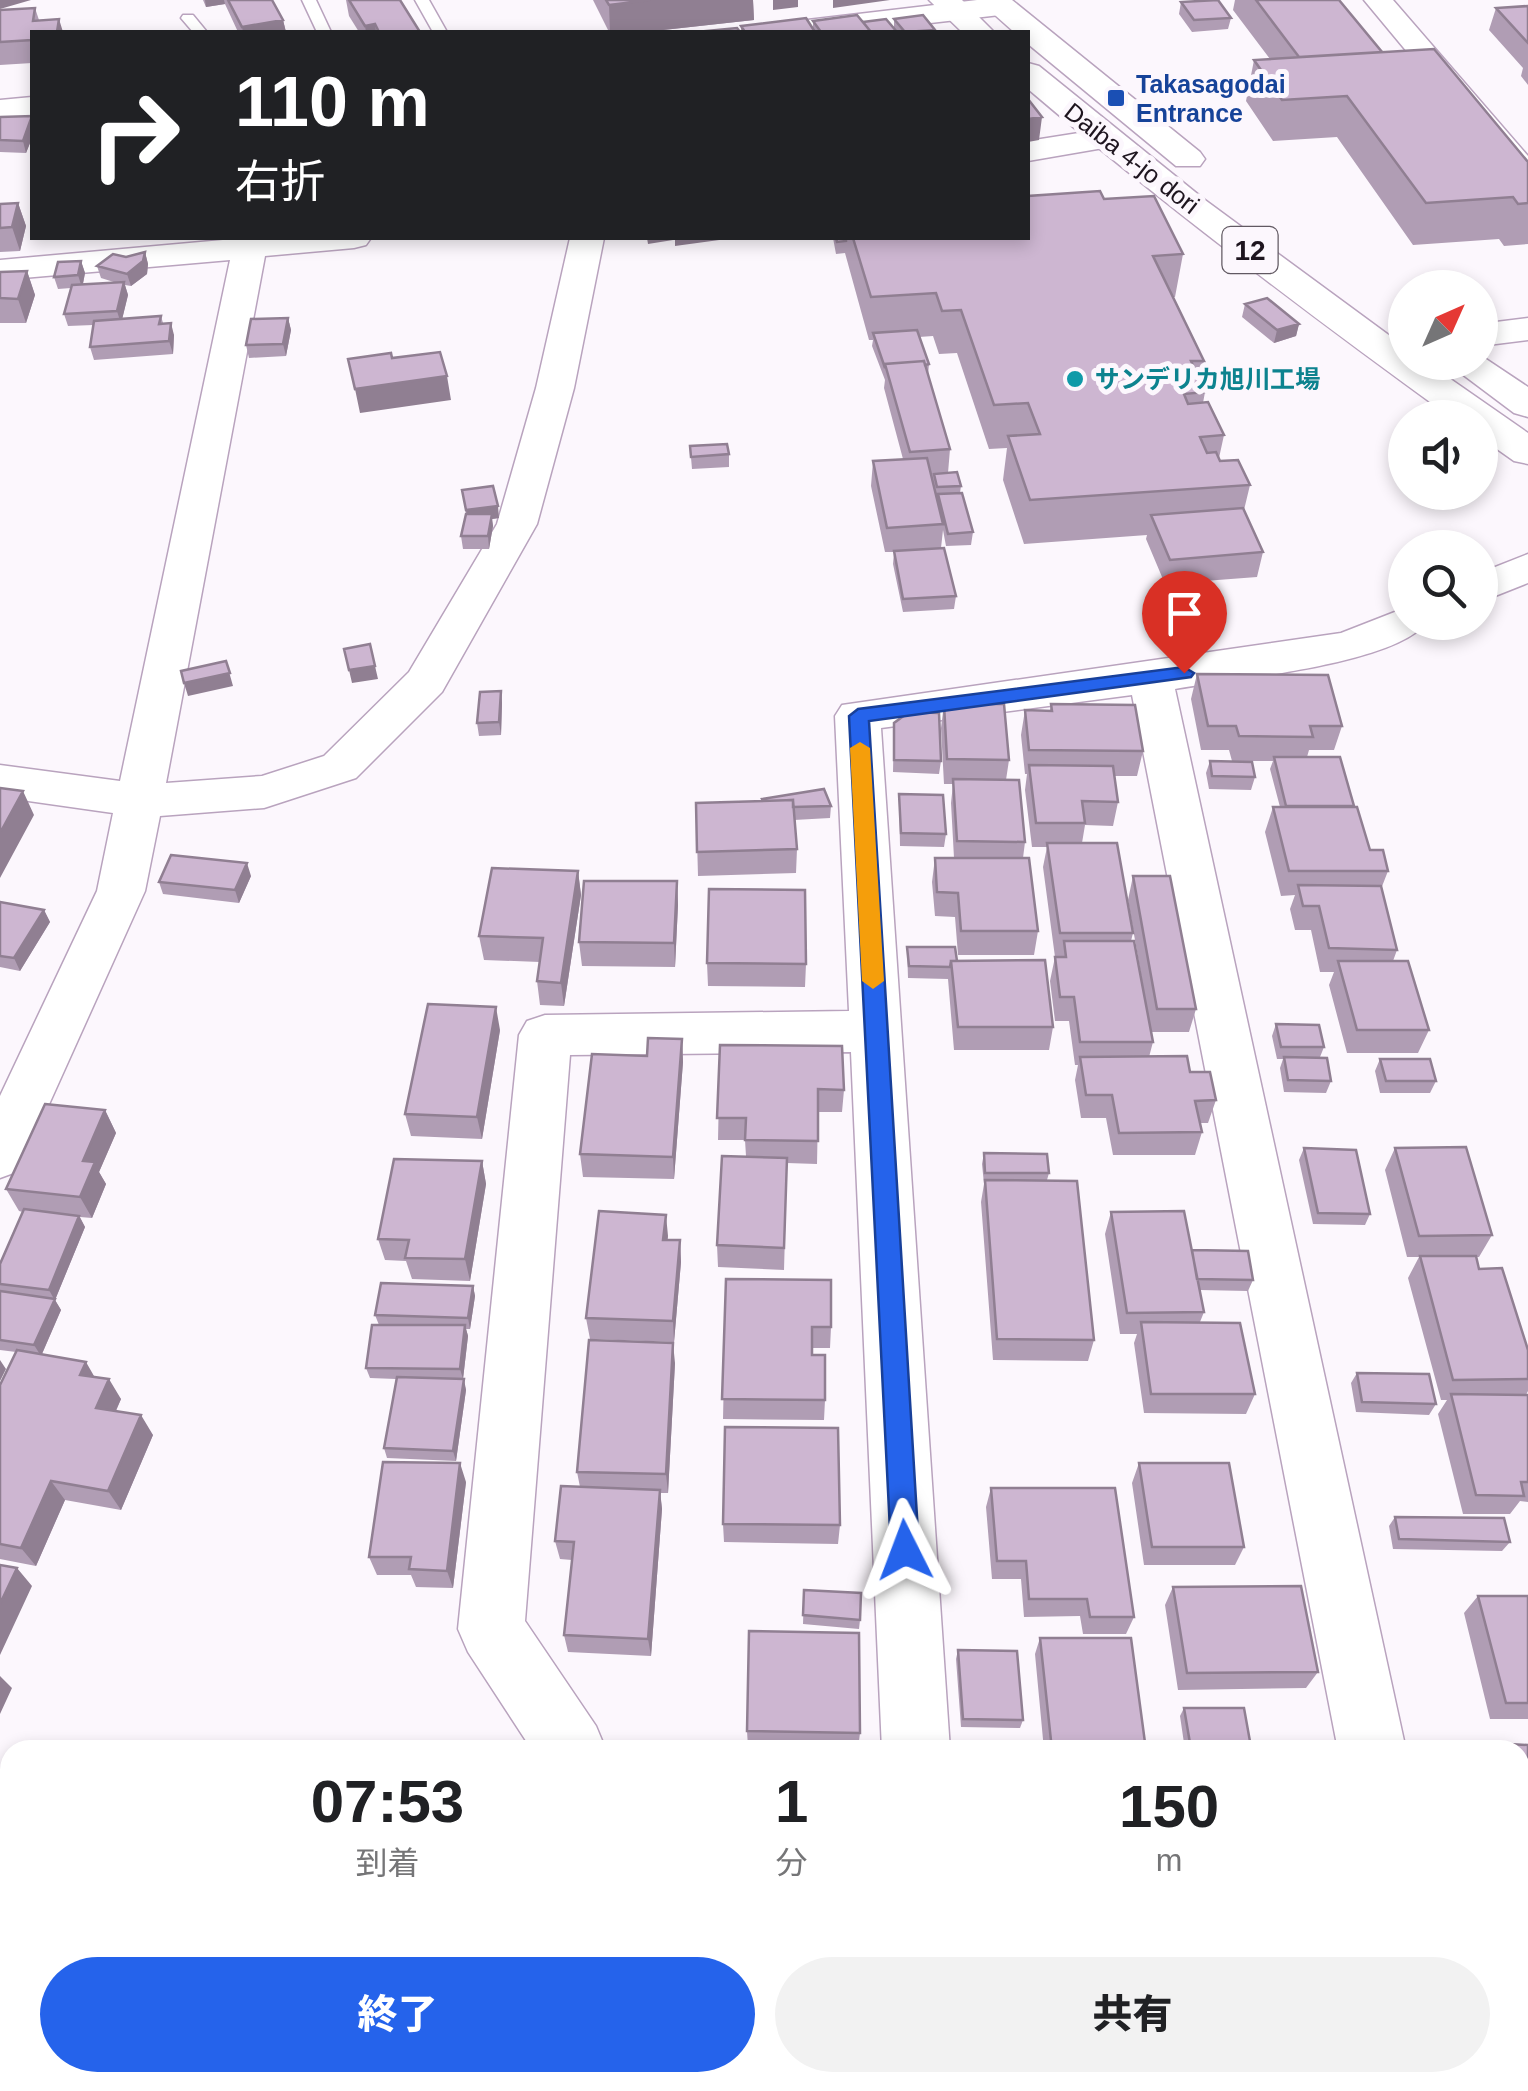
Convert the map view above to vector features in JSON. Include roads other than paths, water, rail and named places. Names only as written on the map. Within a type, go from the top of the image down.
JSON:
[{"type":"highway","name":"Daiba 4-jo dori","points":[[949,6],[991,13],[1014,30]]},
{"type":"highway","name":"Daiba 4-jo dori","points":[[1030,42],[1206,174]]},
{"type":"highway","name":"Daiba 4-jo dori","points":[[1030,76],[1104,139],[1388,345]]},
{"type":"highway","name":"Daiba 4-jo dori","points":[[1432,380],[1457,400]]},
{"type":"highway","points":[[1491,380],[1528,405]]},
{"type":"highway","name":"Daiba 4-jo dori","points":[[1498,431],[1528,452]]},
{"type":"street","points":[[1378,0],[1528,176]]},
{"type":"street","points":[[795,30],[949,6]]},
{"type":"street","points":[[0,109],[30,106]]},
{"type":"street","points":[[1030,151],[1104,139]]},
{"type":"street","points":[[0,270],[331,240]]},
{"type":"street","points":[[0,780],[142,801],[264,792],[340,768],[426,682],[517,524],[554,388],[587,240]]},
{"type":"street","points":[[0,1155],[121,891],[250,247]]},
{"type":"street","points":[[1498,333],[1528,329]]},
{"type":"street","points":[[1498,580],[1528,567]]},
{"type":"street","points":[[915,1740],[858,716],[1152,678],[1350,646],[1388,629]]},
{"type":"street","points":[[1152,678],[1370,1740]]},
{"type":"street","points":[[565,1740],[491,1630],[545,1036],[876,1031]]},
{"type":"lane","points":[[310,0],[323,30]]},
{"type":"lane","points":[[422,0],[439,30]]},
{"type":"lane","points":[[188,18],[198,30]]},
{"type":"place","name":"Takasagodai Entrance","points":[[1116,98]]},
{"type":"place","name":"サンデリカ旭川工場","points":[[1075,379]]}]
